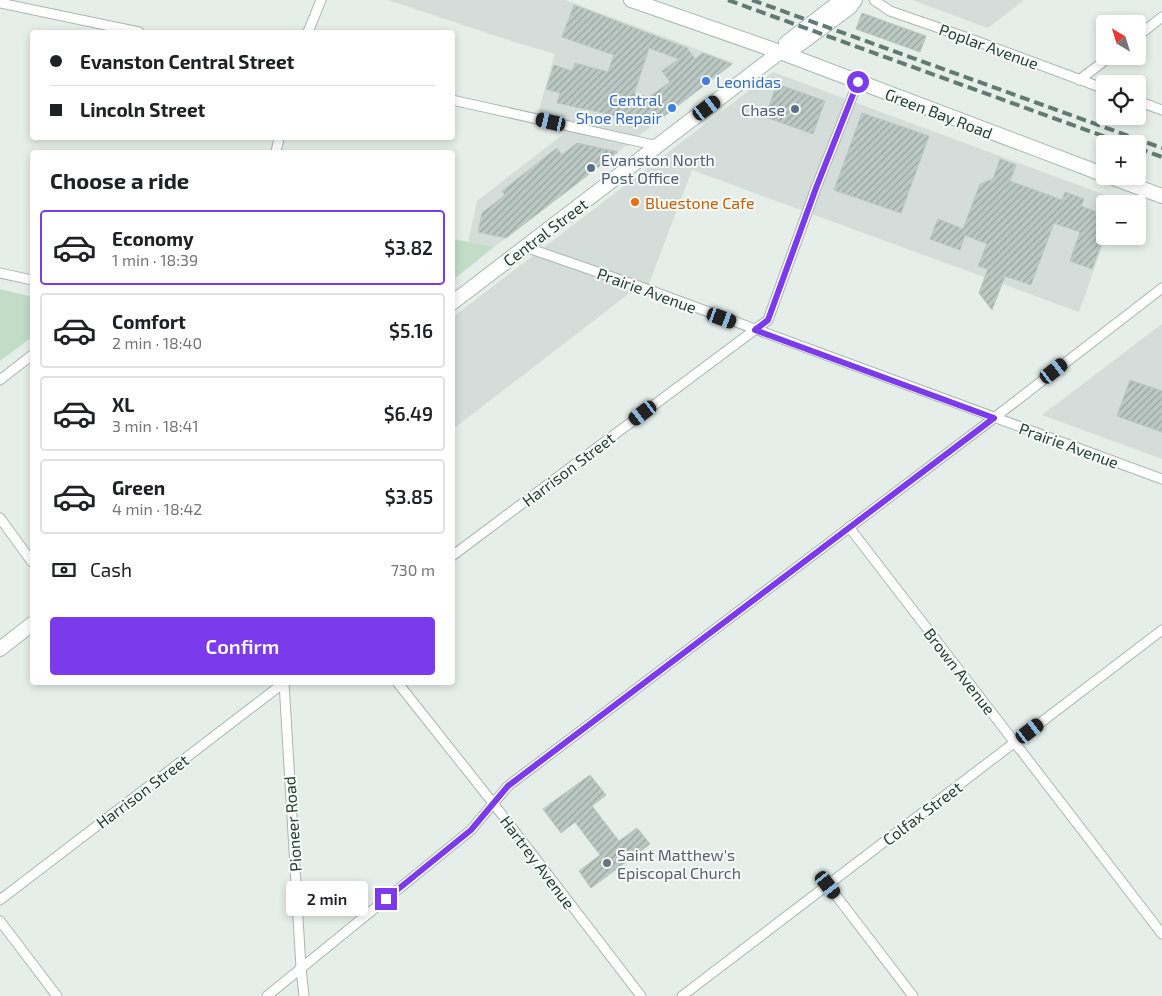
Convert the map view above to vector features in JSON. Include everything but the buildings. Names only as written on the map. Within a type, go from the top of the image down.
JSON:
[{"type":"main road","name":"Green Bay Road","points":[[632,0],[780,52],[1096,172]]},
{"type":"main road","name":"Central Street","points":[[780,52],[787,41],[842,0]]},
{"type":"main road","name":"Central Street","points":[[455,301],[780,52],[797,46],[850,6],[855,0]]},
{"type":"main road","name":"Green Bay Road","points":[[1132,185],[1162,196]]},
{"type":"main road","points":[[0,649],[30,626]]},
{"type":"street","points":[[309,30],[321,0]]},
{"type":"street","name":"Poplar Avenue","points":[[874,0],[890,11],[1096,86]]},
{"type":"street","points":[[0,3],[129,30]]},
{"type":"street","points":[[1146,30],[1162,17]]},
{"type":"street","points":[[1079,80],[1098,65]]},
{"type":"street","name":"Harrison Street","points":[[455,554],[768,320],[816,188],[858,82]]},
{"type":"street","points":[[455,101],[658,146]]},
{"type":"street","points":[[1146,104],[1162,110]]},
{"type":"street","name":"Prairie Avenue","points":[[525,247],[1162,479]]},
{"type":"street","points":[[0,273],[30,280]]},
{"type":"street","points":[[267,996],[471,830],[508,786],[994,418],[1162,288]]},
{"type":"street","points":[[0,380],[30,357]]},
{"type":"street","points":[[0,518],[30,559]]},
{"type":"street","name":"Brown Avenue","points":[[849,526],[1162,934]]},
{"type":"street","name":"Colfax Street","points":[[682,996],[1162,630]]},
{"type":"street","name":"Harrison Street","points":[[0,900],[281,685]]},
{"type":"street","name":"Pioneer Road","points":[[284,685],[304,996]]},
{"type":"street","name":"Hartrey Avenue","points":[[399,685],[493,803],[641,996]]},
{"type":"street","points":[[828,885],[913,996]]},
{"type":"street","points":[[1,923],[57,996]]},
{"type":"shaded area","points":[[388,0],[565,0],[734,63],[494,247],[468,242],[477,201],[570,129],[536,120],[555,54]]},
{"type":"shaded area","points":[[912,0],[1024,0],[988,28]]},
{"type":"shaded area","points":[[773,72],[1105,195],[1096,195],[1096,245],[1103,245],[1079,312],[692,170],[647,289],[640,285],[455,427],[455,315]]},
{"type":"shaded area","points":[[1162,324],[1162,459],[1042,415]]},
{"type":"green space","points":[[455,239],[494,247],[455,278]]},
{"type":"green space","points":[[0,289],[30,296],[30,338],[0,361]]},
{"type":"railway","points":[[728,0],[1100,135]]},
{"type":"railway","points":[[752,0],[1162,148]]},
{"type":"railway","points":[[1146,151],[1162,157]]},
{"type":"place","name":"Leonidas","points":[[706,81]]},
{"type":"place","name":"Central Shoe Repair","points":[[672,108]]},
{"type":"place","name":"Chase","points":[[795,109]]},
{"type":"place","name":"Evanston North Post Office","points":[[591,168]]},
{"type":"place","name":"Bluestone Cafe","points":[[635,202]]},
{"type":"place","name":"Saint Matthew's Episcopal Church","points":[[607,863]]},
{"type":"route","points":[[386,899],[471,830],[508,786],[994,418],[755,330],[768,320],[816,188],[858,82]]}]
